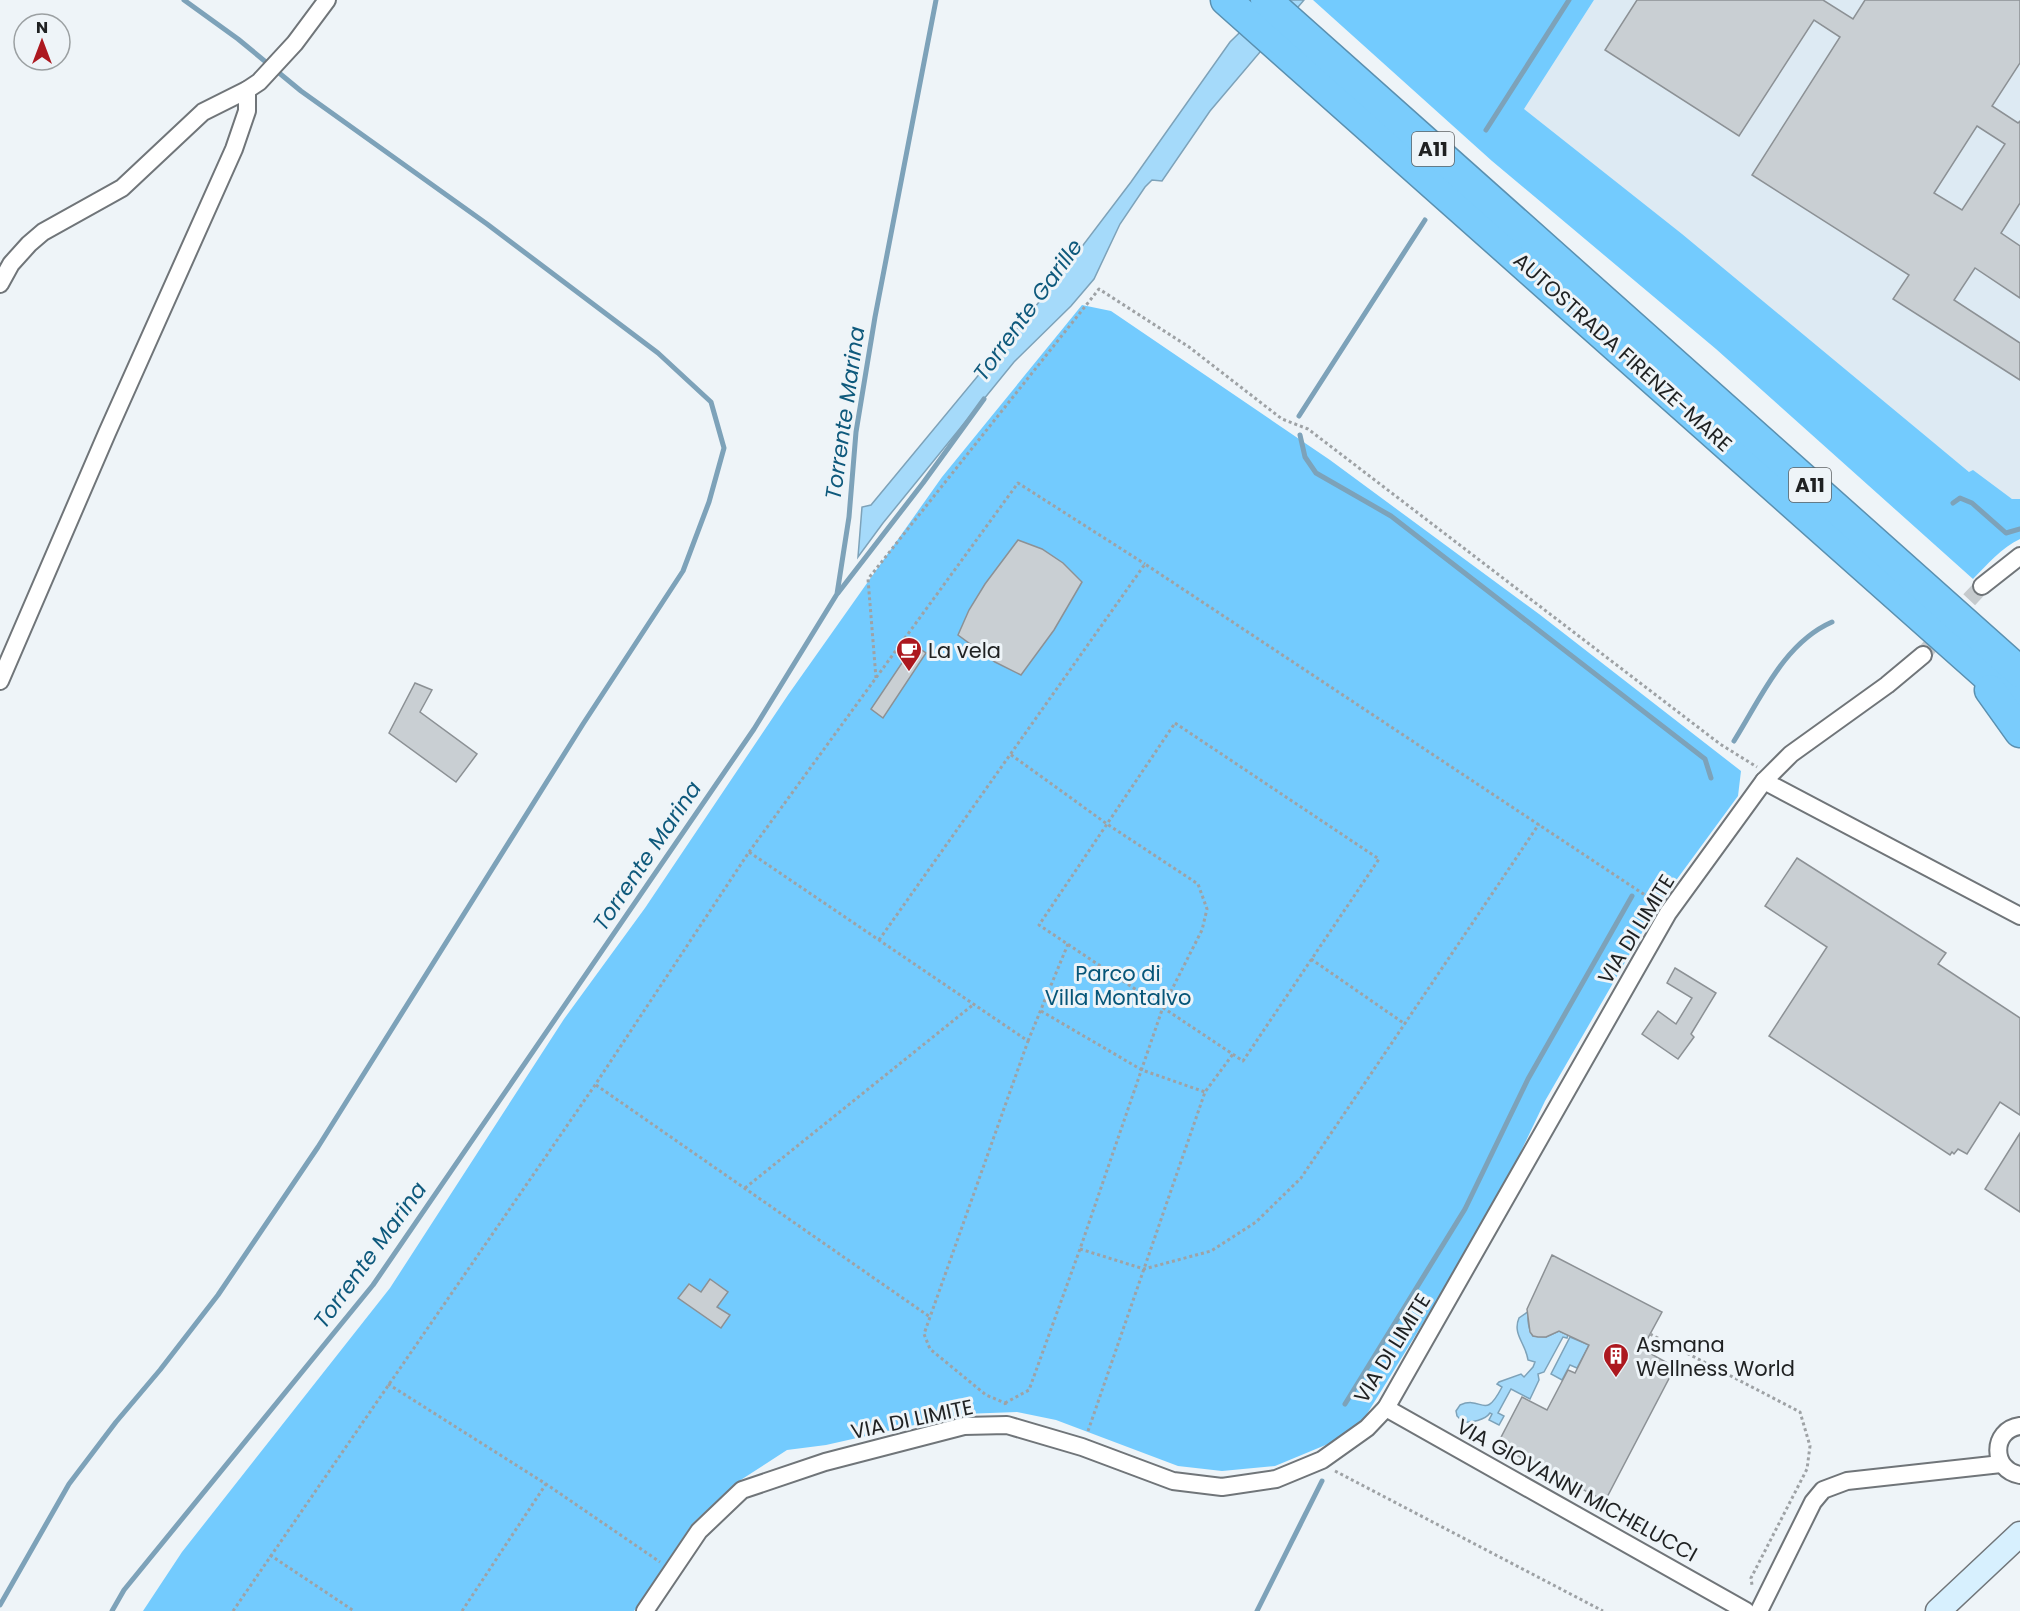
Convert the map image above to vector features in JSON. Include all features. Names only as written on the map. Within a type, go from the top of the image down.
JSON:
[{"type":"highway","name":"AUTOSTRADA FIRENZE-MARE","points":[[1226,0],[2020,705]]},
{"type":"highway","name":"AUTOSTRADA FIRENZE-MARE","points":[[1266,0],[2020,672]]},
{"type":"highway","points":[[1970,660],[2020,732]]},
{"type":"main road","points":[[1942,1609],[2020,1534]]},
{"type":"street","points":[[0,284],[28,244],[61,221],[122,188],[203,112],[253,86],[296,43],[327,0]]},
{"type":"street","points":[[0,681],[234,149],[248,111],[253,86]]},
{"type":"street","points":[[1982,586],[2020,556]]},
{"type":"street","name":"VIA DI LIMITE","points":[[645,1611],[699,1532],[742,1490],[825,1462],[964,1426],[1007,1425],[1082,1447],[1173,1481],[1222,1487],[1276,1479],[1322,1460],[1367,1428],[1386,1408],[1668,912],[1764,781],[1791,754],[1887,686],[1923,655]]},
{"type":"street","points":[[1764,781],[2020,916]]},
{"type":"street","name":"VIA GIOVANNI MICHELUCCI","points":[[1386,1408],[1743,1609]]},
{"type":"street","points":[[2020,1426],[2009,1429],[1999,1441],[1998,1457],[2007,1470],[2020,1475]]},
{"type":"street","points":[[1759,1611],[1809,1509],[1823,1490],[1847,1481],[2001,1464]]},
{"type":"path","points":[[876,678],[868,579],[1099,289],[1189,347],[1282,419],[1308,429],[1720,744],[1761,770],[1764,781]]},
{"type":"path","points":[[233,1611],[387,1384],[595,1085],[749,852],[1018,483],[1145,564],[1648,896]]},
{"type":"path","points":[[879,940],[1145,564]]},
{"type":"path","points":[[1175,723],[1378,859],[1243,1061],[1039,925],[1107,824],[1175,723]]},
{"type":"path","points":[[1005,1403],[1029,1390],[1163,1007],[1202,930],[1207,909],[1198,884],[1107,824],[1010,754]]},
{"type":"path","points":[[1080,1249],[1144,1269],[1211,1251],[1256,1222],[1301,1178],[1539,824]]},
{"type":"path","points":[[749,852],[1028,1041]]},
{"type":"path","points":[[1005,1403],[986,1395],[930,1349],[924,1334],[1028,1041],[1068,944]]},
{"type":"path","points":[[1311,959],[1405,1024]]},
{"type":"path","points":[[745,1188],[974,1004]]},
{"type":"path","points":[[1041,1011],[1142,1070],[1205,1092]]},
{"type":"path","points":[[1082,1447],[1205,1092],[1233,1054]]},
{"type":"path","points":[[595,1085],[930,1317]]},
{"type":"path","points":[[1650,1334],[1800,1412],[1810,1446],[1807,1469],[1751,1578],[1752,1585],[1743,1609]]},
{"type":"path","points":[[387,1384],[546,1484],[672,1569]]},
{"type":"path","points":[[1005,1403],[1007,1425]]},
{"type":"path","points":[[1327,1467],[1603,1611]]},
{"type":"path","points":[[462,1611],[546,1484]]},
{"type":"path","points":[[270,1555],[354,1611]]},
{"type":"shaded area","points":[[1273,0],[1304,0],[1210,111],[1162,181],[1152,180],[1145,187],[1120,224],[1094,279],[1071,306],[1014,362],[858,557],[862,507],[871,505],[1049,290],[1131,182],[1230,42]]},
{"type":"shaded area","points":[[1594,0],[2020,0],[2020,499],[2012,499],[1969,472],[1523,109]]},
{"type":"shaded area","points":[[1529,1311],[1528,1324],[1533,1336],[1546,1337],[1559,1331],[1568,1335],[1567,1338],[1563,1337],[1544,1372],[1538,1374],[1539,1380],[1530,1399],[1511,1389],[1498,1413],[1504,1416],[1499,1425],[1489,1420],[1492,1414],[1490,1413],[1485,1418],[1463,1422],[1457,1416],[1456,1411],[1460,1405],[1491,1403],[1502,1387],[1497,1384],[1499,1382],[1521,1374],[1524,1377],[1533,1367],[1535,1362],[1528,1360],[1517,1329],[1519,1318]]},
{"type":"shaded area","points":[[1570,1337],[1589,1345],[1577,1368],[1570,1365],[1562,1380],[1551,1374]]},
{"type":"green space","points":[[1313,0],[1594,0],[1524,109],[1682,234],[1969,472],[1973,470],[2012,499],[2020,499],[2020,539],[2001,551],[1973,579],[1716,349],[1492,161]]},
{"type":"green space","name":"Parco di Villa Montalvo","points":[[1082,305],[1111,311],[1330,460],[1539,614],[1741,771],[1738,796],[1658,905],[1545,1101],[1494,1208],[1362,1422],[1328,1444],[1275,1466],[1222,1471],[1178,1466],[1056,1420],[1017,1412],[963,1414],[826,1445],[787,1450],[736,1483],[692,1524],[634,1611],[143,1611],[182,1552],[390,1288],[564,1019],[645,908],[788,695],[942,477]]},
{"type":"building","points":[[1637,0],[1823,0],[1853,19],[1865,0],[2020,0],[2020,63],[1992,106],[2018,123],[2020,121],[2020,203],[2001,233],[2020,246],[2020,298],[1975,268],[1954,300],[2020,343],[2020,380],[1893,299],[1909,275],[1752,175],[1840,37],[1814,20],[1739,136],[1605,50]],"holes":[[[1977,126],[2005,144],[1962,210],[1934,193]]]},
{"type":"building","points":[[1018,540],[1042,549],[1063,563],[1082,582],[1054,630],[1021,675],[995,662],[958,635],[969,610],[985,584]]},
{"type":"building","points":[[914,645],[926,653],[883,718],[871,709]]},
{"type":"building","points":[[415,683],[432,690],[420,712],[477,754],[456,782],[389,733]]},
{"type":"building","points":[[1797,858],[1946,953],[1938,964],[2020,1018],[2020,1115],[2000,1102],[1967,1154],[1958,1149],[1950,1155],[1769,1036],[1827,947],[1765,906]]},
{"type":"building","points":[[1675,968],[1716,993],[1691,1034],[1694,1037],[1678,1059],[1642,1034],[1658,1011],[1676,1024],[1692,998],[1667,983]]},
{"type":"building","points":[[2020,1133],[2020,1212],[1985,1189]]},
{"type":"building","name":"Asmana Wellness World","points":[[1552,1255],[1662,1312],[1642,1349],[1675,1367],[1605,1501],[1497,1445],[1522,1397],[1547,1410],[1568,1370],[1575,1373],[1589,1345],[1559,1331],[1546,1337],[1533,1336],[1530,1332],[1527,1309]]},
{"type":"building","points":[[710,1279],[728,1292],[717,1307],[730,1315],[721,1328],[678,1298],[689,1284],[701,1292]]},
{"type":"waterway","points":[[0,1605],[69,1484],[218,1295],[318,1147],[583,724],[683,571],[709,502],[724,448],[711,402],[658,353],[487,224],[301,91],[238,39],[184,0]]},
{"type":"waterway","name":"Torrente Marina","points":[[112,1611],[124,1590],[373,1285],[754,729],[837,594],[849,517],[856,432],[875,317],[936,0]]},
{"type":"waterway","points":[[1486,130],[1569,0]]},
{"type":"waterway","points":[[1299,416],[1425,220]]},
{"type":"waterway","name":"Torrente Garille","points":[[838,593],[984,399]]},
{"type":"waterway","points":[[1300,435],[1305,457],[1316,473],[1391,516],[1705,759],[1711,778]]},
{"type":"waterway","points":[[1953,503],[1960,498],[1972,503],[2006,533],[2020,529]]},
{"type":"waterway","points":[[1734,741],[1764,690],[1787,658],[1800,643],[1815,631],[1832,622]]},
{"type":"waterway","points":[[1345,1404],[1465,1209],[1528,1079],[1632,896]]},
{"type":"waterway","points":[[1257,1611],[1322,1481]]},
{"type":"tunnel","points":[[1923,655],[1982,586]]},
{"type":"place","name":"La vela","points":[[909,673]]},
{"type":"place","name":"Asmana Wellness World","points":[[1616,1379]]}]
